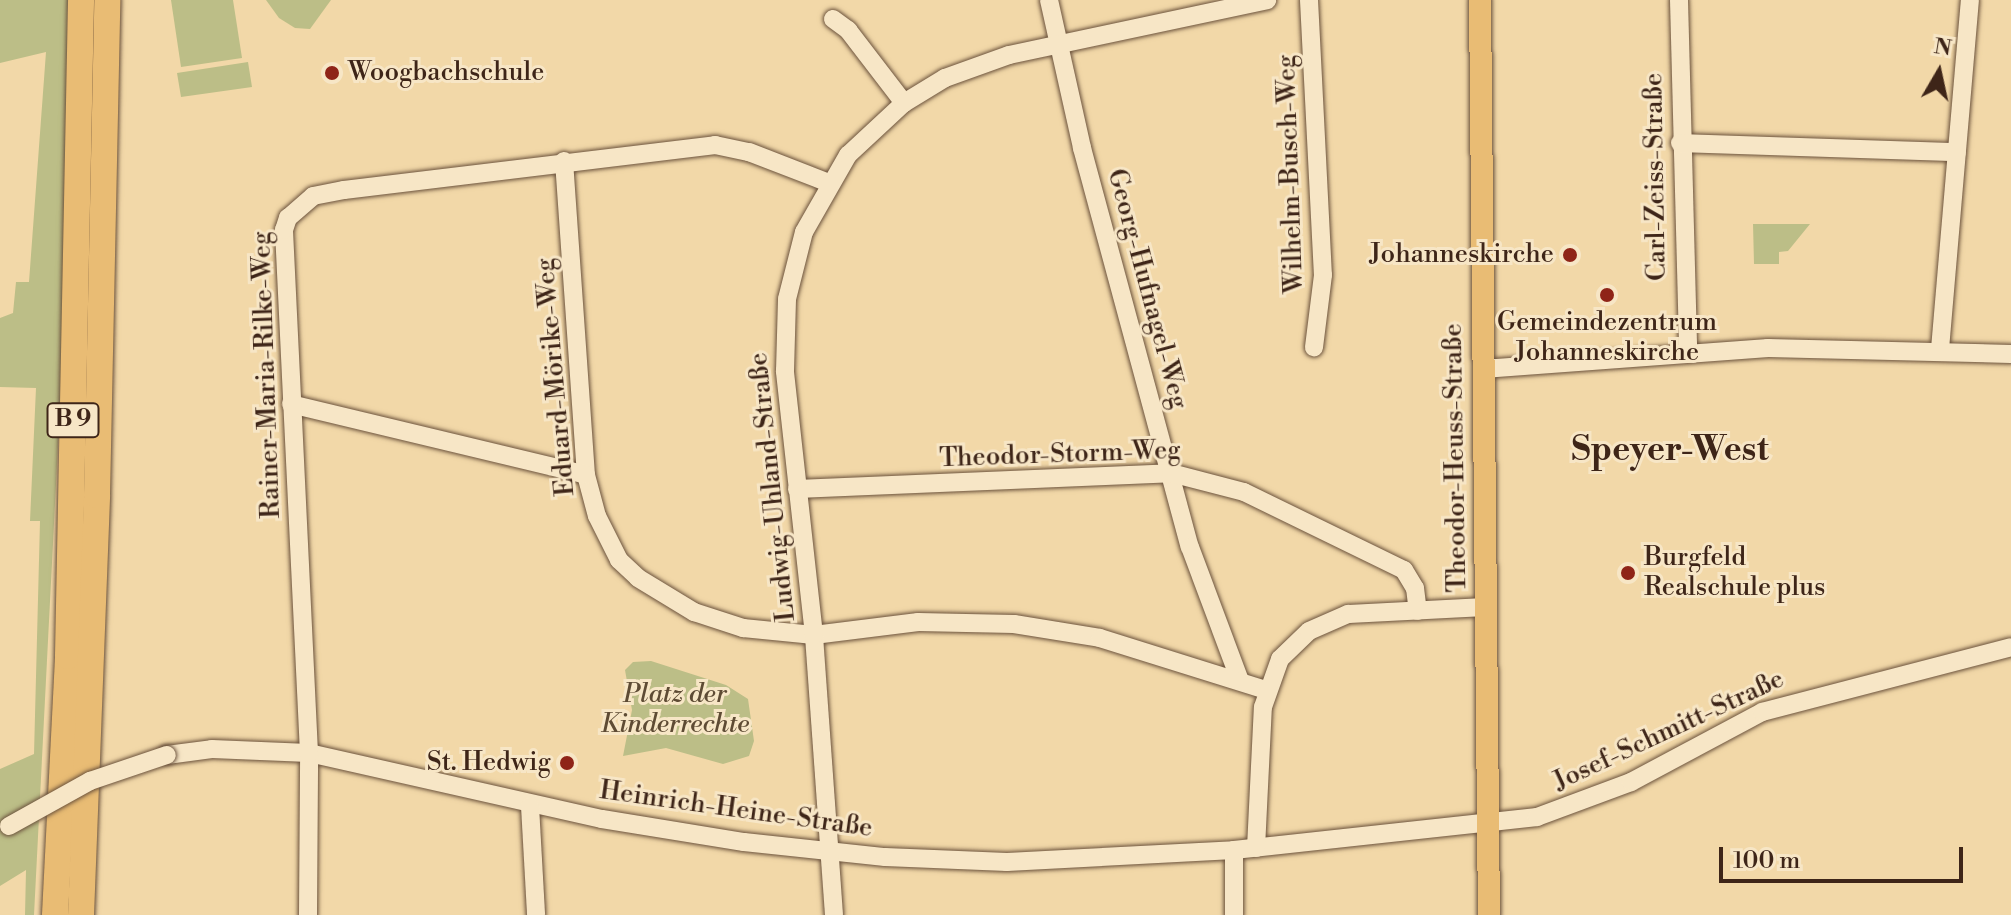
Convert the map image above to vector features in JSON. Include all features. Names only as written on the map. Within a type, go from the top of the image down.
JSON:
[{"type":"highway","name":"B 9","points":[[55,915],[68,656],[81,0]]},
{"type":"highway","name":"B 9","points":[[81,915],[97,510],[107,0]]},
{"type":"main road","name":"Theodor-Heuss-Straße","points":[[1480,0],[1489,915]]},
{"type":"street","name":"Georg-Hufnagel-Weg","points":[[1049,0],[1087,171],[1190,547],[1239,678]]},
{"type":"street","name":"Ludwig-Uhland-Straße","points":[[834,915],[814,635],[785,371],[787,299],[795,256],[829,183],[848,155],[904,103],[977,64],[1267,0]]},
{"type":"street","name":"Wilhelm-Busch-Weg","points":[[1309,0],[1323,275],[1314,347]]},
{"type":"street","name":"Carl-Zeiss-Straße","points":[[1679,0],[1680,143],[1688,354]]},
{"type":"street","points":[[1940,349],[1970,0]]},
{"type":"street","points":[[833,19],[848,30],[904,103]]},
{"type":"street","points":[[1680,143],[1957,152]]},
{"type":"street","name":"Rainer-Maria-Rilke-Weg","points":[[308,915],[309,753],[284,230],[297,207],[313,196],[344,190],[715,145],[749,152],[829,183]]},
{"type":"street","name":"Eduard-Mörike-Weg","points":[[564,161],[586,475],[597,516],[619,560],[660,594],[714,621],[814,635],[918,622],[1014,624],[1100,638],[1239,678],[1266,690]]},
{"type":"street","points":[[1483,369],[1827,347],[2011,354]]},
{"type":"street","points":[[291,404],[586,475]]},
{"type":"street","name":"Theodor-Storm-Weg","points":[[797,489],[1171,473],[1244,492],[1404,570],[1415,588],[1418,611]]},
{"type":"street","points":[[1256,848],[1259,733],[1266,690],[1280,659],[1309,631],[1348,614],[1486,607]]},
{"type":"street","name":"Josef-Schmitt-Straße","points":[[1488,823],[1572,808],[1794,700],[2011,647]]},
{"type":"street","name":"Heinrich-Heine-Straße","points":[[4,829],[90,781],[167,755],[212,749],[309,753],[530,806],[830,852],[1007,862],[1234,850],[1488,823]]},
{"type":"street","points":[[530,806],[536,915]]},
{"type":"street","points":[[1234,850],[1234,915]]},
{"type":"green space","points":[[0,0],[68,0],[61,386],[34,915],[25,915],[26,870],[0,886],[0,769],[34,754],[40,521],[30,521],[36,388],[0,387],[0,318],[13,313],[16,282],[29,282],[46,52],[0,63]]},
{"type":"green space","points":[[171,0],[233,0],[242,58],[181,67]]},
{"type":"green space","points":[[266,0],[331,0],[310,29],[295,28],[279,18]]},
{"type":"green space","points":[[248,62],[252,87],[181,97],[177,73]]},
{"type":"green space","points":[[1753,224],[1810,224],[1788,251],[1779,252],[1779,264],[1754,264]]},
{"type":"green space","name":"Platz der Kinderrechte","points":[[651,661],[726,685],[748,699],[754,741],[749,756],[723,764],[666,748],[623,756],[632,710],[625,670],[633,662]]},
{"type":"place","name":"Woogbachschule","points":[[332,73]]},
{"type":"place","name":"Johanneskirche","points":[[1570,255]]},
{"type":"place","name":"Gemeindezentrum Johanneskirche","points":[[1607,295]]},
{"type":"place","name":"Burgfeld Realschule plus","points":[[1628,573]]},
{"type":"place","name":"St. Hedwig","points":[[567,763]]},
{"type":"district","name":"Speyer-West","points":[[1670,451]]}]
